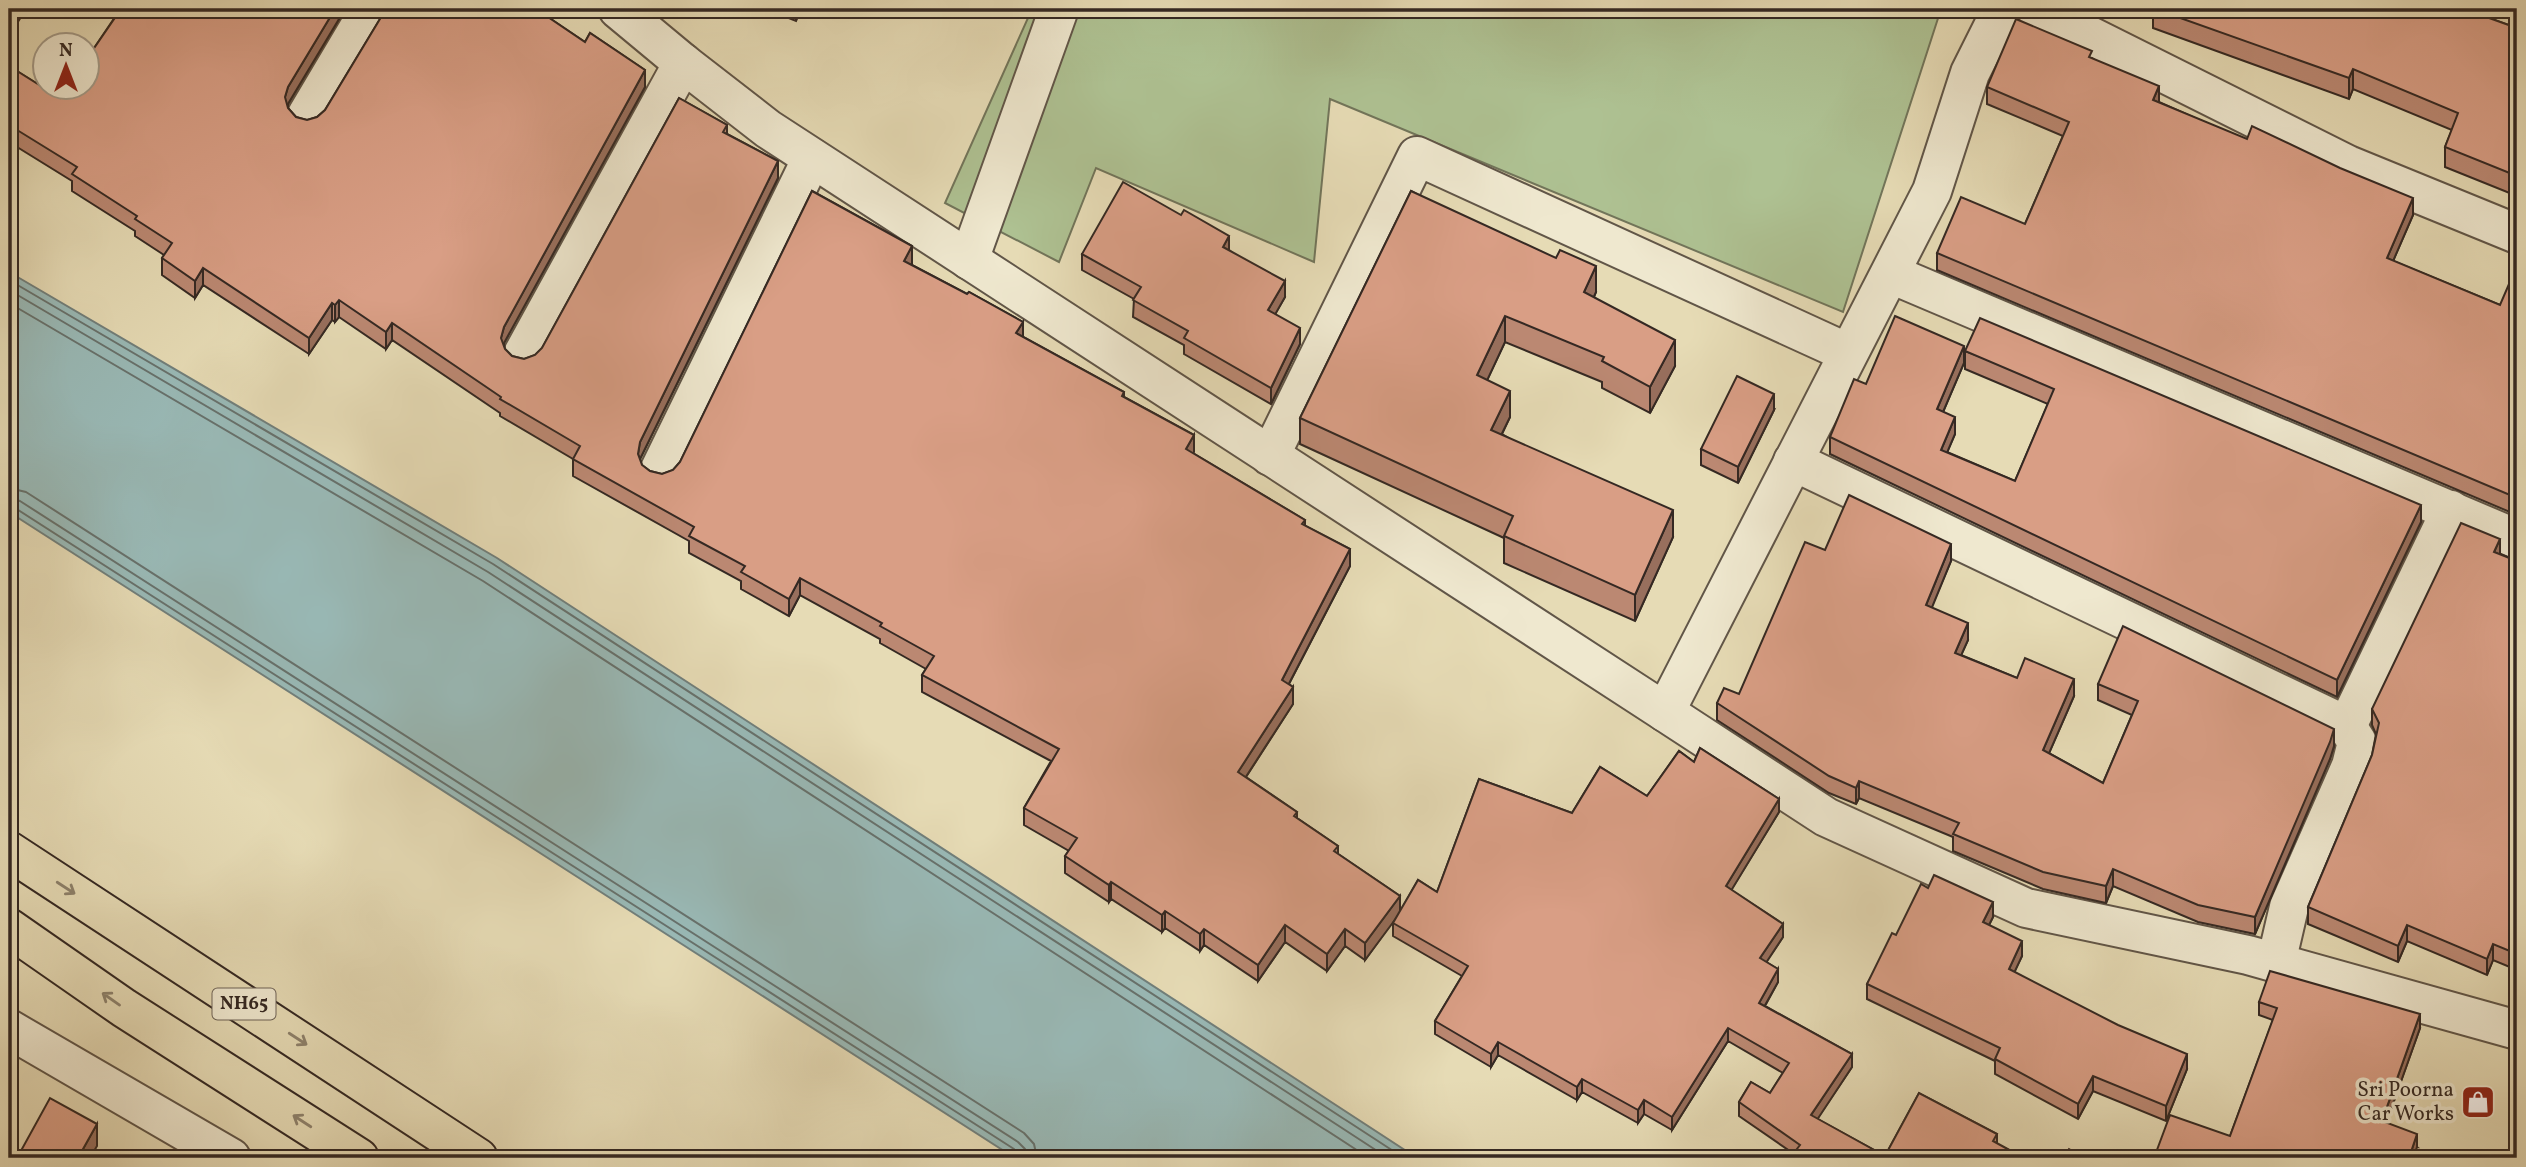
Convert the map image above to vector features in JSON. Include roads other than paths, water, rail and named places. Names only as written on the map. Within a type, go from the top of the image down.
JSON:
[{"type":"highway","name":"NH65","points":[[9,851],[478,1158]]},
{"type":"highway","points":[[9,928],[124,1008],[359,1158]]},
{"type":"street","points":[[307,116],[370,9]]},
{"type":"street","points":[[618,9],[683,64],[768,129],[1826,817],[2026,908],[2248,955],[2517,1030]]},
{"type":"street","points":[[969,260],[1059,9]]},
{"type":"street","points":[[1665,712],[1932,191],[1970,73],[2002,9]]},
{"type":"street","points":[[2036,9],[2348,165],[2517,234]]},
{"type":"street","points":[[523,354],[683,64]]},
{"type":"street","points":[[1270,456],[1417,156],[1847,353]]},
{"type":"street","points":[[660,469],[812,158]]},
{"type":"street","points":[[1891,274],[2517,539]]},
{"type":"street","points":[[1793,461],[2347,726],[2357,743],[2351,766],[2289,907],[2276,963]]},
{"type":"street","points":[[2347,726],[2451,510]]},
{"type":"street","points":[[9,1029],[229,1158]]},
{"type":"water","points":[[9,272],[497,558],[1417,1158],[1015,1158],[9,512]]},
{"type":"place","name":"Sri Poorna Car Works","points":[[2478,1102]]}]
